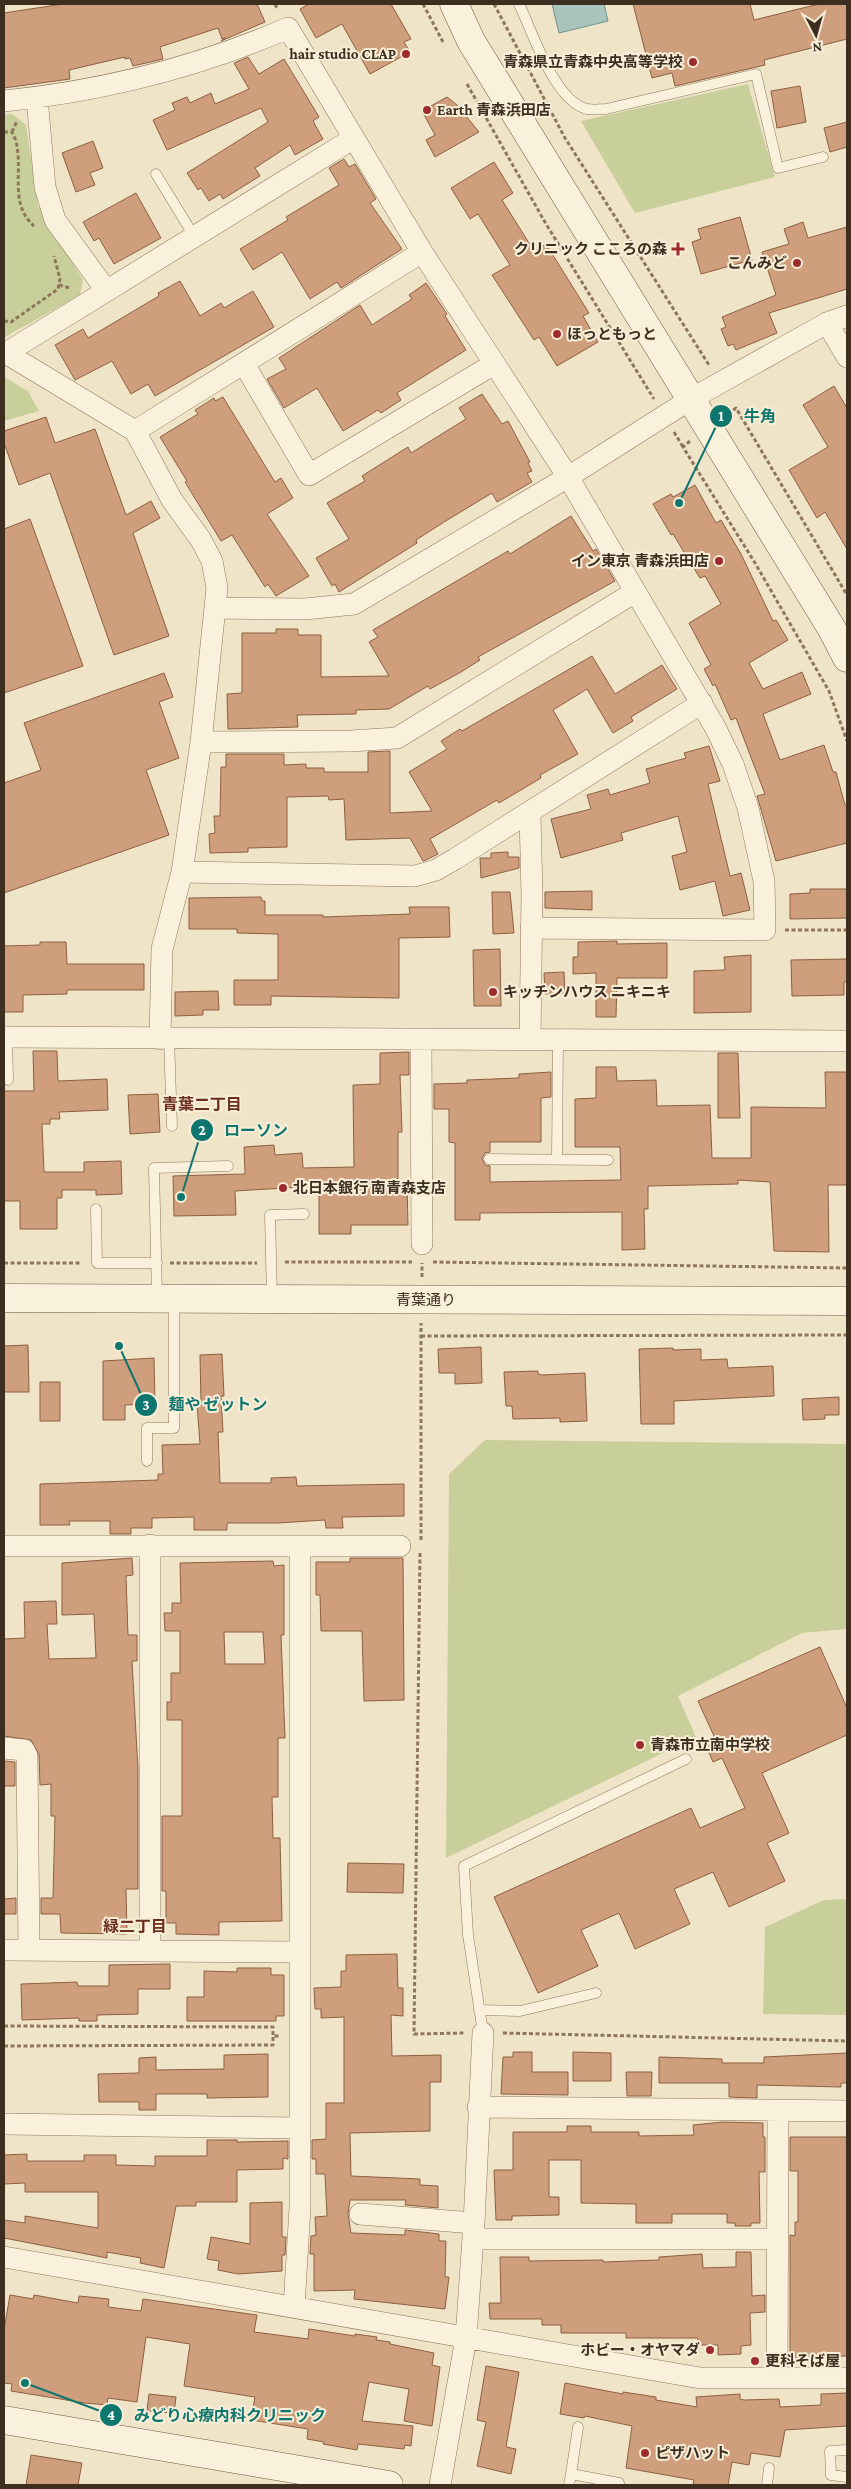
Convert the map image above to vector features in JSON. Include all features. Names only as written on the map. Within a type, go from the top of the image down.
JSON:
[{"type":"street","points":[[454,4],[471,41],[832,629],[847,658]]},
{"type":"street","points":[[4,101],[37,98],[144,78],[243,47],[288,28],[422,252],[568,477],[702,704],[733,764],[748,808],[764,881],[765,930],[531,928]]},
{"type":"street","points":[[37,98],[45,187],[55,220],[106,290]]},
{"type":"street","points":[[165,1039],[162,949],[182,872],[201,742],[215,608],[216,588],[212,561],[201,540],[172,500],[135,431],[5,352],[354,138]]},
{"type":"street","points":[[135,431],[422,252]]},
{"type":"street","points":[[215,608],[305,610],[354,604],[568,477],[691,399],[827,323],[847,316]]},
{"type":"street","points":[[827,323],[847,357]]},
{"type":"street","points":[[244,364],[309,474],[494,364]]},
{"type":"street","points":[[201,742],[352,741],[397,738],[635,592]]},
{"type":"street","points":[[182,872],[415,876],[436,870],[530,814],[702,704]]},
{"type":"street","points":[[530,814],[530,1040]]},
{"type":"street","points":[[5,1038],[847,1041]]},
{"type":"street","points":[[421,1040],[422,1244]]},
{"type":"street","name":"青葉通り","points":[[4,1298],[847,1301]]},
{"type":"street","points":[[4,1546],[400,1546]]},
{"type":"street","points":[[150,1546],[150,1950]]},
{"type":"street","points":[[294,2307],[300,2208],[300,1546]]},
{"type":"street","points":[[4,1748],[24,1750],[27,1756],[29,1950]]},
{"type":"street","points":[[4,1950],[300,1952]]},
{"type":"street","points":[[440,2485],[466,2338],[483,2033]]},
{"type":"street","points":[[478,2106],[847,2111]]},
{"type":"street","points":[[777,2378],[776,2239],[778,2111]]},
{"type":"street","points":[[4,2124],[300,2128]]},
{"type":"street","points":[[360,2214],[473,2231],[776,2239]]},
{"type":"street","points":[[4,2257],[700,2378],[847,2378]]},
{"type":"street","points":[[4,2420],[389,2485]]},
{"type":"lane","points":[[519,4],[554,80],[569,98],[585,109],[606,109],[756,74],[778,168],[823,157]]},
{"type":"lane","points":[[156,174],[194,236]]},
{"type":"lane","points":[[5,1038],[8,1080]]},
{"type":"lane","points":[[165,1039],[172,1126]]},
{"type":"lane","points":[[557,1159],[558,1040]]},
{"type":"lane","points":[[488,1159],[608,1160]]},
{"type":"lane","points":[[147,1461],[147,1428],[174,1428],[165,1299],[156,1263],[154,1168],[228,1166]]},
{"type":"lane","points":[[96,1210],[97,1263],[156,1263]]},
{"type":"lane","points":[[272,1299],[270,1215],[304,1214]]},
{"type":"lane","points":[[483,2033],[468,1934],[464,1866],[686,1759]]},
{"type":"lane","points":[[479,2010],[520,2011],[596,1994]]},
{"type":"lane","points":[[569,2485],[578,2427]]},
{"type":"lane","points":[[847,2450],[830,2451],[831,2475],[847,2477]]},
{"type":"lane","points":[[767,2485],[769,2468]]},
{"type":"lane","points":[[571,2474],[619,2483]]},
{"type":"path","points":[[422,4],[447,50]]},
{"type":"path","points":[[494,4],[566,138],[736,408]]},
{"type":"path","points":[[462,76],[546,224],[683,447]]},
{"type":"path","points":[[4,132],[12,132],[18,147],[19,200],[22,213],[38,230]]},
{"type":"path","points":[[4,321],[11,322],[58,289],[60,279],[51,251]]},
{"type":"path","points":[[765,930],[847,930]]},
{"type":"path","points":[[422,1244],[414,2034],[483,2033],[847,2041]]},
{"type":"path","points":[[421,1336],[847,1336]]},
{"type":"path","points":[[4,2026],[273,2027],[273,2045],[4,2046]]},
{"type":"path","points":[[273,2036],[300,2036]]},
{"type":"green space","points":[[748,84],[775,177],[635,213],[581,121]]},
{"type":"green space","points":[[12,114],[26,125],[38,206],[83,280],[80,295],[5,337],[4,115]]},
{"type":"green space","points":[[4,377],[28,391],[39,411],[4,421]]},
{"type":"green space","points":[[485,1440],[847,1444],[847,1629],[802,1633],[678,1696],[696,1737],[446,1858],[449,1474]]},
{"type":"green space","points":[[847,1899],[847,2015],[763,2014],[765,1927],[824,1900]]},
{"type":"water","points":[[552,4],[604,4],[608,21],[559,33]]},
{"type":"building","points":[[63,4],[257,4],[265,22],[221,41],[225,38],[222,39],[218,28],[160,47],[163,59],[133,66],[130,58],[125,59],[125,57],[69,70],[70,79],[4,88],[4,13]]},
{"type":"building","points":[[309,4],[391,4],[411,39],[404,42],[410,52],[370,74],[342,24],[316,38],[300,9]]},
{"type":"building","points":[[633,4],[750,4],[754,20],[819,4],[847,4],[847,39],[764,60],[765,65],[675,86],[672,73],[652,78]]},
{"type":"building","points":[[248,57],[259,74],[284,59],[319,117],[313,121],[323,139],[295,155],[290,145],[255,168],[260,176],[223,199],[220,194],[209,201],[201,188],[198,190],[187,173],[268,122],[261,108],[167,150],[153,120],[175,110],[172,103],[187,97],[190,103],[211,93],[215,104],[249,89],[234,63]]},
{"type":"building","points":[[800,86],[806,122],[777,128],[771,91]]},
{"type":"building","points":[[447,97],[457,105],[479,132],[435,157],[426,140],[435,135],[422,111]]},
{"type":"building","points":[[847,122],[847,147],[830,152],[824,128]]},
{"type":"building","points":[[93,141],[103,168],[90,173],[95,185],[76,192],[62,153]]},
{"type":"building","points":[[344,159],[349,167],[355,164],[376,199],[370,203],[402,249],[341,288],[337,282],[310,299],[282,252],[253,270],[240,249],[288,220],[286,217],[339,185],[329,168]]},
{"type":"building","points":[[494,162],[513,193],[502,200],[534,251],[546,244],[589,313],[583,316],[598,342],[557,366],[539,337],[534,340],[492,275],[510,265],[478,214],[470,219],[451,188]]},
{"type":"building","points":[[136,193],[161,238],[114,264],[99,238],[94,241],[83,222]]},
{"type":"building","points":[[740,217],[752,260],[701,274],[692,242],[701,239],[698,229]]},
{"type":"building","points":[[803,222],[808,238],[847,227],[847,289],[769,313],[777,333],[736,350],[733,344],[728,346],[721,329],[726,327],[722,317],[776,295],[762,252],[789,244],[784,229]]},
{"type":"building","points":[[180,281],[200,316],[221,303],[224,308],[253,291],[274,327],[155,396],[148,384],[131,394],[112,361],[75,380],[55,345],[83,329],[88,338],[159,296],[158,293]]},
{"type":"building","points":[[426,283],[447,314],[445,316],[466,350],[397,393],[401,400],[381,413],[378,410],[343,431],[317,388],[284,408],[267,379],[286,369],[279,358],[360,305],[372,325],[412,299],[409,295]]},
{"type":"building","points":[[834,386],[847,408],[847,549],[825,512],[817,518],[789,470],[828,447],[803,405]]},
{"type":"building","points":[[482,394],[502,424],[508,421],[530,462],[528,463],[532,471],[527,473],[532,482],[497,502],[492,493],[416,540],[417,543],[339,592],[335,584],[332,586],[316,558],[349,539],[327,503],[365,481],[362,476],[408,447],[411,453],[466,419],[459,408]]},
{"type":"building","points":[[223,397],[275,482],[281,478],[293,498],[267,514],[309,576],[276,596],[268,584],[265,587],[232,535],[221,541],[160,437],[198,414],[195,410],[214,398],[215,401]]},
{"type":"building","points":[[46,417],[55,443],[95,429],[126,515],[151,501],[160,518],[133,533],[169,636],[114,655],[50,473],[19,485],[4,443],[4,431]]},
{"type":"building","points":[[695,485],[716,523],[721,520],[741,554],[773,621],[776,620],[788,640],[749,663],[763,689],[802,672],[811,694],[763,714],[780,760],[824,745],[833,772],[836,772],[845,805],[847,804],[847,843],[776,861],[757,796],[765,794],[736,718],[731,720],[715,684],[713,686],[704,669],[711,665],[689,623],[721,604],[705,576],[700,578],[653,504],[671,494],[673,497]]},
{"type":"building","points":[[571,516],[593,551],[596,549],[615,581],[478,657],[480,660],[461,672],[430,689],[428,686],[389,709],[356,710],[356,714],[297,715],[298,727],[228,729],[227,694],[242,693],[242,633],[276,633],[276,629],[298,629],[298,635],[321,635],[321,677],[389,676],[369,642],[378,637],[373,630],[508,551],[510,554]]},
{"type":"building","points":[[30,519],[83,666],[4,693],[4,529]]},
{"type":"building","points":[[592,656],[615,694],[662,665],[677,689],[631,717],[633,721],[613,733],[587,689],[553,710],[578,754],[540,775],[541,778],[499,803],[497,800],[430,839],[438,854],[423,861],[410,838],[346,840],[344,799],[329,800],[328,796],[287,797],[287,847],[248,848],[248,852],[210,853],[209,834],[215,833],[214,816],[220,816],[221,767],[226,767],[226,754],[284,754],[284,765],[306,764],[306,768],[324,768],[324,772],[368,772],[368,752],[390,751],[390,813],[432,811],[409,772],[447,749],[441,741],[460,729],[462,731]]},
{"type":"building","points":[[164,673],[173,697],[159,702],[179,758],[146,770],[169,835],[4,893],[4,783],[41,770],[24,723]]},
{"type":"building","points":[[709,746],[720,781],[708,784],[730,876],[741,873],[750,910],[723,916],[715,881],[680,890],[672,856],[687,852],[678,816],[621,833],[623,840],[561,858],[551,819],[591,809],[587,795],[608,789],[610,795],[650,783],[646,769],[686,758],[684,753]]},
{"type":"building","points":[[508,852],[508,857],[519,857],[519,868],[481,878],[480,858],[491,858],[491,853]]},
{"type":"building","points":[[810,889],[847,889],[847,918],[790,919],[790,894],[810,893]]},
{"type":"building","points":[[592,891],[592,910],[545,908],[545,892]]},
{"type":"building","points":[[492,892],[510,892],[514,933],[493,934]]},
{"type":"building","points":[[261,897],[262,901],[265,901],[265,915],[323,915],[323,917],[410,914],[409,907],[449,907],[450,937],[399,938],[399,998],[271,996],[271,1005],[234,1005],[234,980],[278,980],[278,934],[237,933],[237,929],[189,929],[189,898]]},
{"type":"building","points":[[617,941],[617,944],[667,943],[667,978],[617,978],[616,1017],[596,1017],[596,973],[573,974],[573,957],[578,957],[578,942]]},
{"type":"building","points":[[40,942],[66,942],[67,964],[144,964],[144,990],[67,990],[67,994],[23,995],[23,1012],[4,1012],[4,946],[40,945]]},
{"type":"building","points":[[500,949],[501,1006],[474,1006],[473,950]]},
{"type":"building","points":[[751,955],[751,1012],[694,1013],[694,971],[725,970],[724,957]]},
{"type":"building","points":[[847,959],[847,982],[844,982],[844,995],[792,996],[791,960]]},
{"type":"building","points":[[564,972],[565,993],[545,994],[544,973]]},
{"type":"building","points":[[218,991],[219,1010],[203,1010],[203,1015],[175,1016],[175,992]]},
{"type":"building","points":[[33,1051],[57,1051],[58,1081],[107,1079],[108,1110],[59,1112],[60,1119],[50,1119],[50,1124],[42,1124],[44,1172],[84,1172],[84,1162],[121,1161],[122,1194],[96,1195],[96,1190],[62,1190],[62,1198],[57,1198],[57,1229],[20,1229],[20,1201],[4,1201],[4,1091],[34,1091]]},
{"type":"building","points":[[409,1052],[409,1075],[400,1075],[402,1132],[398,1132],[398,1185],[407,1185],[408,1225],[351,1225],[351,1234],[319,1234],[319,1186],[235,1191],[236,1215],[174,1216],[173,1176],[245,1174],[244,1147],[274,1145],[275,1155],[302,1153],[303,1168],[354,1167],[353,1085],[380,1084],[380,1053]]},
{"type":"building","points":[[718,1053],[738,1053],[740,1118],[718,1118]]},
{"type":"building","points":[[596,1067],[616,1067],[617,1081],[656,1080],[657,1106],[710,1105],[712,1158],[751,1158],[751,1107],[826,1108],[825,1072],[847,1072],[847,1185],[828,1185],[829,1252],[774,1251],[770,1182],[738,1180],[738,1184],[648,1186],[648,1209],[644,1209],[645,1249],[622,1250],[622,1212],[480,1213],[480,1220],[455,1220],[455,1143],[449,1142],[449,1109],[434,1109],[434,1084],[467,1083],[467,1080],[519,1078],[519,1074],[551,1072],[551,1097],[541,1098],[541,1142],[490,1142],[490,1152],[485,1153],[482,1158],[485,1165],[490,1166],[490,1182],[621,1180],[620,1147],[575,1147],[575,1099],[596,1098]]},
{"type":"building","points":[[158,1094],[160,1132],[130,1134],[128,1095]]},
{"type":"building","points":[[28,1345],[29,1392],[4,1392],[4,1346]]},
{"type":"building","points":[[481,1347],[482,1383],[455,1384],[455,1373],[439,1373],[438,1349]]},
{"type":"building","points":[[673,1348],[673,1350],[701,1349],[701,1360],[727,1359],[728,1368],[773,1366],[774,1396],[674,1401],[674,1424],[641,1424],[639,1349]]},
{"type":"building","points":[[222,1354],[224,1396],[221,1396],[223,1432],[218,1432],[220,1483],[271,1483],[271,1478],[296,1477],[297,1486],[404,1484],[404,1516],[342,1517],[343,1528],[326,1528],[325,1520],[278,1523],[227,1523],[227,1530],[194,1530],[194,1517],[152,1518],[152,1528],[131,1528],[131,1534],[110,1534],[110,1521],[69,1521],[70,1525],[40,1525],[40,1484],[158,1480],[158,1474],[163,1474],[162,1445],[200,1444],[197,1404],[201,1403],[200,1355]]},
{"type":"building","points":[[154,1358],[155,1404],[125,1405],[125,1420],[103,1420],[103,1361]]},
{"type":"building","points":[[538,1371],[538,1374],[542,1375],[585,1373],[587,1421],[560,1422],[560,1418],[513,1419],[512,1406],[506,1406],[504,1372]]},
{"type":"building","points":[[40,1382],[60,1382],[60,1421],[40,1421]]},
{"type":"building","points":[[839,1397],[839,1415],[825,1415],[825,1419],[803,1420],[802,1399]]},
{"type":"building","points":[[132,1558],[133,1575],[126,1576],[128,1635],[137,1635],[137,1661],[132,1661],[138,1769],[138,1889],[126,1889],[127,1934],[61,1933],[60,1914],[41,1914],[41,1898],[53,1898],[55,1816],[51,1816],[51,1784],[40,1785],[39,1755],[31,1740],[4,1736],[4,1639],[25,1638],[24,1602],[56,1601],[57,1624],[47,1624],[49,1659],[96,1658],[94,1614],[62,1615],[62,1563]]},
{"type":"building","points":[[350,1558],[403,1558],[404,1700],[364,1701],[362,1631],[321,1631],[320,1595],[316,1595],[316,1562],[350,1562]]},
{"type":"building","points":[[273,1561],[274,1566],[284,1565],[284,1635],[281,1635],[285,1738],[278,1738],[278,1797],[272,1797],[273,1838],[280,1838],[282,1921],[219,1922],[219,1935],[176,1934],[176,1923],[166,1923],[166,1891],[162,1891],[162,1816],[182,1816],[182,1720],[167,1720],[167,1702],[171,1702],[171,1673],[180,1673],[180,1631],[165,1631],[164,1613],[172,1613],[172,1603],[181,1603],[180,1563]],"holes":[[[224,1632],[263,1632],[265,1664],[225,1664]]]},
{"type":"building","points":[[820,1647],[847,1708],[847,1735],[762,1773],[789,1833],[767,1843],[785,1881],[729,1907],[713,1872],[674,1889],[690,1924],[635,1949],[619,1913],[581,1930],[598,1966],[538,1993],[494,1897],[691,1808],[700,1828],[745,1808],[722,1758],[713,1762],[704,1741],[714,1736],[698,1701]]},
{"type":"building","points":[[4,1761],[15,1762],[15,1786],[4,1786]]},
{"type":"building","points":[[348,1863],[404,1864],[403,1893],[347,1892]]},
{"type":"building","points":[[16,1898],[16,1914],[4,1914],[4,1899]]},
{"type":"building","points":[[397,1954],[398,1988],[403,1988],[403,2016],[391,2015],[392,2056],[441,2055],[441,2082],[430,2082],[430,2131],[350,2133],[351,2176],[420,2179],[420,2185],[438,2186],[438,2208],[405,2205],[406,2200],[350,2200],[348,2214],[351,2233],[405,2235],[405,2230],[439,2234],[439,2241],[446,2241],[445,2277],[449,2277],[445,2309],[354,2299],[355,2290],[314,2291],[314,2254],[310,2254],[311,2236],[316,2235],[315,2217],[327,2216],[325,2174],[316,2174],[316,2159],[312,2159],[312,2140],[326,2139],[326,2103],[344,2103],[344,2017],[321,2018],[321,2009],[315,2009],[314,1988],[341,1987],[341,1971],[346,1971],[346,1955]]},
{"type":"building","points":[[170,1964],[170,1989],[138,1989],[138,2014],[97,2015],[97,2021],[79,2021],[79,2018],[22,2020],[21,1984],[77,1982],[78,1986],[109,1986],[109,1965]]},
{"type":"building","points":[[237,1968],[271,1968],[271,1975],[284,1975],[284,2016],[276,2016],[276,2021],[187,2021],[187,1997],[204,1997],[204,1971],[237,1972]]},
{"type":"building","points":[[513,2052],[532,2052],[532,2072],[568,2072],[568,2095],[501,2094],[503,2057],[513,2057]]},
{"type":"building","points":[[573,2052],[611,2053],[611,2081],[573,2081]]},
{"type":"building","points":[[847,2053],[847,2083],[841,2083],[841,2087],[757,2085],[757,2098],[729,2097],[729,2083],[659,2083],[659,2057],[722,2059],[722,2063],[764,2063],[764,2057]]},
{"type":"building","points":[[268,2054],[268,2097],[207,2098],[207,2094],[156,2094],[156,2110],[139,2110],[139,2102],[99,2102],[98,2074],[139,2073],[139,2058],[156,2057],[156,2070],[224,2069],[224,2055]]},
{"type":"building","points":[[626,2072],[652,2072],[651,2096],[627,2096]]},
{"type":"building","points":[[723,2122],[763,2123],[765,2172],[759,2172],[760,2223],[751,2223],[751,2226],[735,2226],[735,2223],[727,2223],[727,2214],[672,2214],[672,2223],[636,2223],[636,2204],[581,2203],[581,2160],[549,2160],[549,2197],[559,2197],[559,2215],[512,2216],[512,2220],[496,2220],[494,2170],[513,2170],[513,2132],[567,2132],[567,2126],[591,2126],[591,2132],[639,2132],[639,2136],[694,2135],[693,2125]]},
{"type":"building","points":[[790,2137],[847,2137],[847,2356],[790,2358],[790,2235],[795,2236],[795,2222],[798,2222],[798,2171],[790,2171]]},
{"type":"building","points":[[207,2140],[237,2140],[237,2142],[288,2141],[288,2159],[283,2158],[283,2169],[237,2170],[237,2202],[196,2202],[196,2206],[176,2206],[164,2268],[140,2263],[141,2258],[107,2252],[107,2258],[4,2238],[4,2220],[25,2223],[25,2216],[98,2228],[98,2192],[25,2192],[25,2183],[4,2184],[4,2155],[27,2154],[27,2161],[84,2161],[84,2155],[116,2155],[116,2165],[155,2166],[155,2156],[207,2156]]},
{"type":"building","points":[[282,2202],[282,2237],[286,2237],[285,2255],[282,2255],[282,2271],[238,2274],[218,2270],[219,2261],[207,2259],[211,2237],[250,2244],[250,2203]]},
{"type":"building","points":[[736,2252],[751,2252],[752,2296],[765,2295],[765,2312],[750,2313],[751,2345],[741,2346],[741,2354],[718,2355],[718,2345],[698,2345],[698,2338],[626,2338],[626,2333],[561,2333],[561,2325],[542,2325],[542,2319],[490,2319],[489,2303],[501,2303],[500,2257],[529,2257],[529,2261],[603,2260],[603,2262],[659,2260],[659,2257],[702,2254],[703,2268],[736,2267]]},
{"type":"building","points":[[10,2295],[33,2299],[34,2295],[78,2303],[79,2296],[109,2299],[108,2307],[141,2311],[143,2299],[257,2315],[254,2332],[308,2339],[309,2329],[355,2336],[355,2334],[377,2337],[376,2340],[390,2342],[390,2344],[434,2353],[432,2365],[440,2367],[432,2426],[404,2421],[409,2389],[369,2382],[362,2421],[413,2426],[411,2446],[405,2445],[404,2449],[358,2444],[357,2450],[323,2444],[324,2442],[307,2439],[308,2429],[251,2420],[255,2397],[184,2386],[190,2344],[146,2337],[137,2402],[108,2398],[107,2405],[11,2391],[12,2384],[4,2383],[4,2330]]},
{"type":"building","points":[[486,2366],[519,2372],[506,2447],[516,2449],[511,2474],[477,2466],[486,2422],[477,2420]]},
{"type":"building","points":[[565,2383],[623,2394],[623,2392],[656,2397],[656,2400],[697,2407],[696,2397],[740,2394],[740,2399],[744,2400],[779,2399],[780,2407],[821,2405],[821,2394],[847,2393],[847,2426],[785,2430],[780,2457],[751,2453],[749,2465],[732,2462],[728,2485],[693,2485],[694,2480],[626,2468],[632,2426],[585,2416],[584,2418],[560,2414]]},
{"type":"building","points":[[149,2394],[176,2397],[174,2413],[147,2411]]},
{"type":"building","points":[[31,2455],[82,2463],[78,2485],[26,2485]]},
{"type":"place","name":"hair studio CLAP","points":[[406,54]]},
{"type":"place","name":"青森県立青森中央高等学校","points":[[693,62]]},
{"type":"place","name":"Earth 青森浜田店","points":[[427,110]]},
{"type":"place","name":"クリニック こころの森","points":[[678,249]]},
{"type":"place","name":"こんみど","points":[[797,263]]},
{"type":"place","name":"ほっともっと","points":[[557,334]]},
{"type":"place","name":"牛角","points":[[679,503]]},
{"type":"place","name":"イン東京 青森浜田店","points":[[719,561]]},
{"type":"place","name":"キッチンハウス ニキニキ","points":[[493,992]]},
{"type":"place","name":"北日本銀行 南青森支店","points":[[283,1188]]},
{"type":"place","name":"ローソン","points":[[181,1197]]},
{"type":"place","name":"麺や ゼットン","points":[[119,1346]]},
{"type":"place","name":"青森市立南中学校","points":[[640,1745]]},
{"type":"place","name":"ホビー・オヤマダ","points":[[710,2350]]},
{"type":"place","name":"更科そば屋","points":[[755,2361]]},
{"type":"place","name":"みどり心療内科クリニック","points":[[25,2383]]},
{"type":"place","name":"ピザハット","points":[[645,2453]]},
{"type":"district","name":"青葉二丁目","points":[[202,1104]]},
{"type":"district","name":"緑二丁目","points":[[135,1926]]}]
